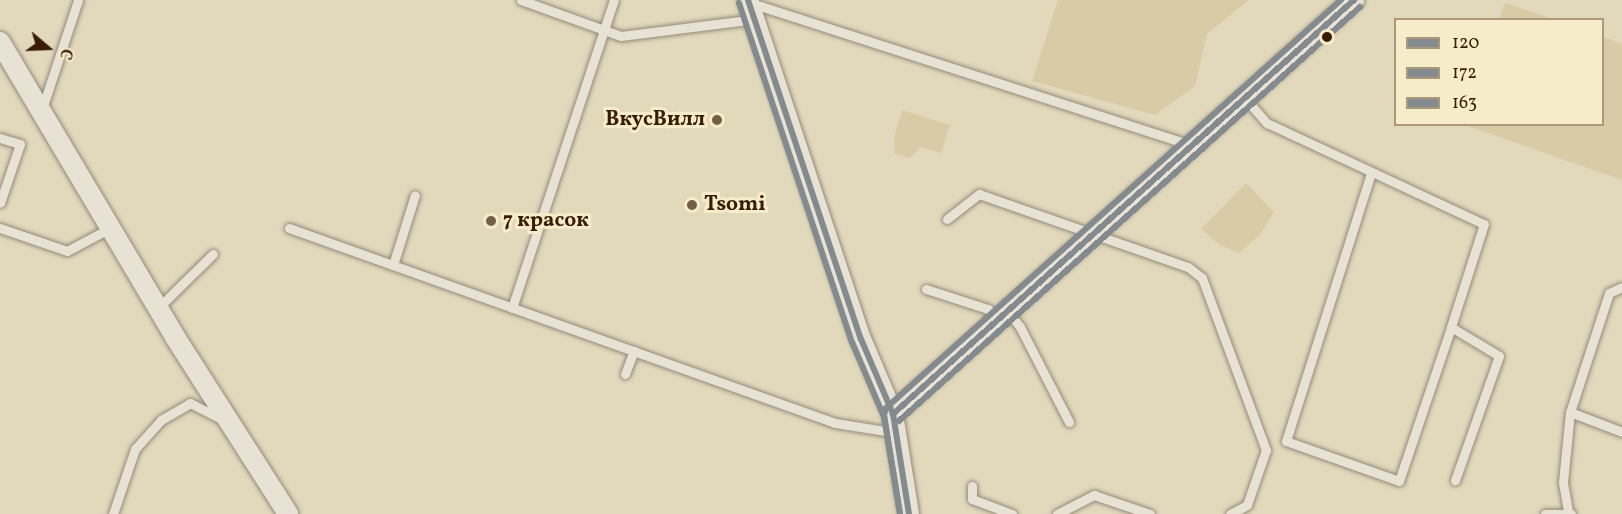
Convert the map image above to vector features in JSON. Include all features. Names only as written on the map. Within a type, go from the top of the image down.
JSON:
[{"type":"street","points":[[894,414],[1354,0]]},
{"type":"street","points":[[751,7],[861,339],[894,414],[909,514]]},
{"type":"street","points":[[0,42],[158,308],[234,425],[288,514]]},
{"type":"lane","points":[[42,110],[78,0]]},
{"type":"lane","points":[[521,0],[621,36],[751,7],[1191,146]]},
{"type":"lane","points":[[512,308],[614,0]]},
{"type":"lane","points":[[1244,97],[1267,123],[1484,224],[1399,481],[1286,441],[1371,173]]},
{"type":"lane","points":[[0,138],[20,144],[0,203]]},
{"type":"lane","points":[[947,219],[979,194],[1188,267],[1202,278],[1213,298],[1266,450],[1247,505],[1230,514]]},
{"type":"lane","points":[[393,265],[415,195]]},
{"type":"lane","points":[[0,228],[67,251],[110,228]]},
{"type":"lane","points":[[289,228],[835,423],[897,433]]},
{"type":"lane","points":[[158,308],[213,254]]},
{"type":"lane","points":[[1545,514],[1570,513],[1563,482],[1570,412],[1609,293],[1622,287]]},
{"type":"lane","points":[[926,289],[988,309],[1020,327],[1069,422]]},
{"type":"lane","points":[[1451,327],[1499,356],[1455,480]]},
{"type":"lane","points":[[625,374],[634,351]]},
{"type":"lane","points":[[113,514],[135,450],[161,420],[190,403],[234,425]]},
{"type":"lane","points":[[1570,412],[1622,432]]},
{"type":"lane","points":[[972,486],[972,499],[1012,514]]},
{"type":"lane","points":[[1057,514],[1094,495],[1150,514]]},
{"type":"shaded area","points":[[1058,0],[1249,0],[1207,34],[1195,86],[1155,115],[1032,81]]},
{"type":"shaded area","points":[[1505,3],[1550,18],[1499,18]]},
{"type":"shaded area","points":[[1604,37],[1622,44],[1622,180],[1468,126],[1604,126]]},
{"type":"shaded area","points":[[902,110],[950,125],[941,153],[921,147],[910,158],[895,154],[894,137]]},
{"type":"shaded area","points":[[1246,183],[1274,212],[1260,235],[1239,253],[1220,245],[1201,229]]},
{"type":"transit line","name":"120","points":[[748,0],[861,339],[893,414],[909,514]]},
{"type":"transit line","name":"163","points":[[900,514],[884,415],[886,408],[1341,0]]},
{"type":"transit line","name":"120","points":[[893,414],[1354,0]]},
{"type":"transit line","name":"172","points":[[739,3],[852,342],[884,417],[900,514]]},
{"type":"transit line","name":"172","points":[[899,421],[1360,7]]},
{"type":"place","name":"ВкусВилл","points":[[717,120]]},
{"type":"place","name":"Tsomi","points":[[692,205]]},
{"type":"place","name":"7 красок","points":[[491,221]]}]
